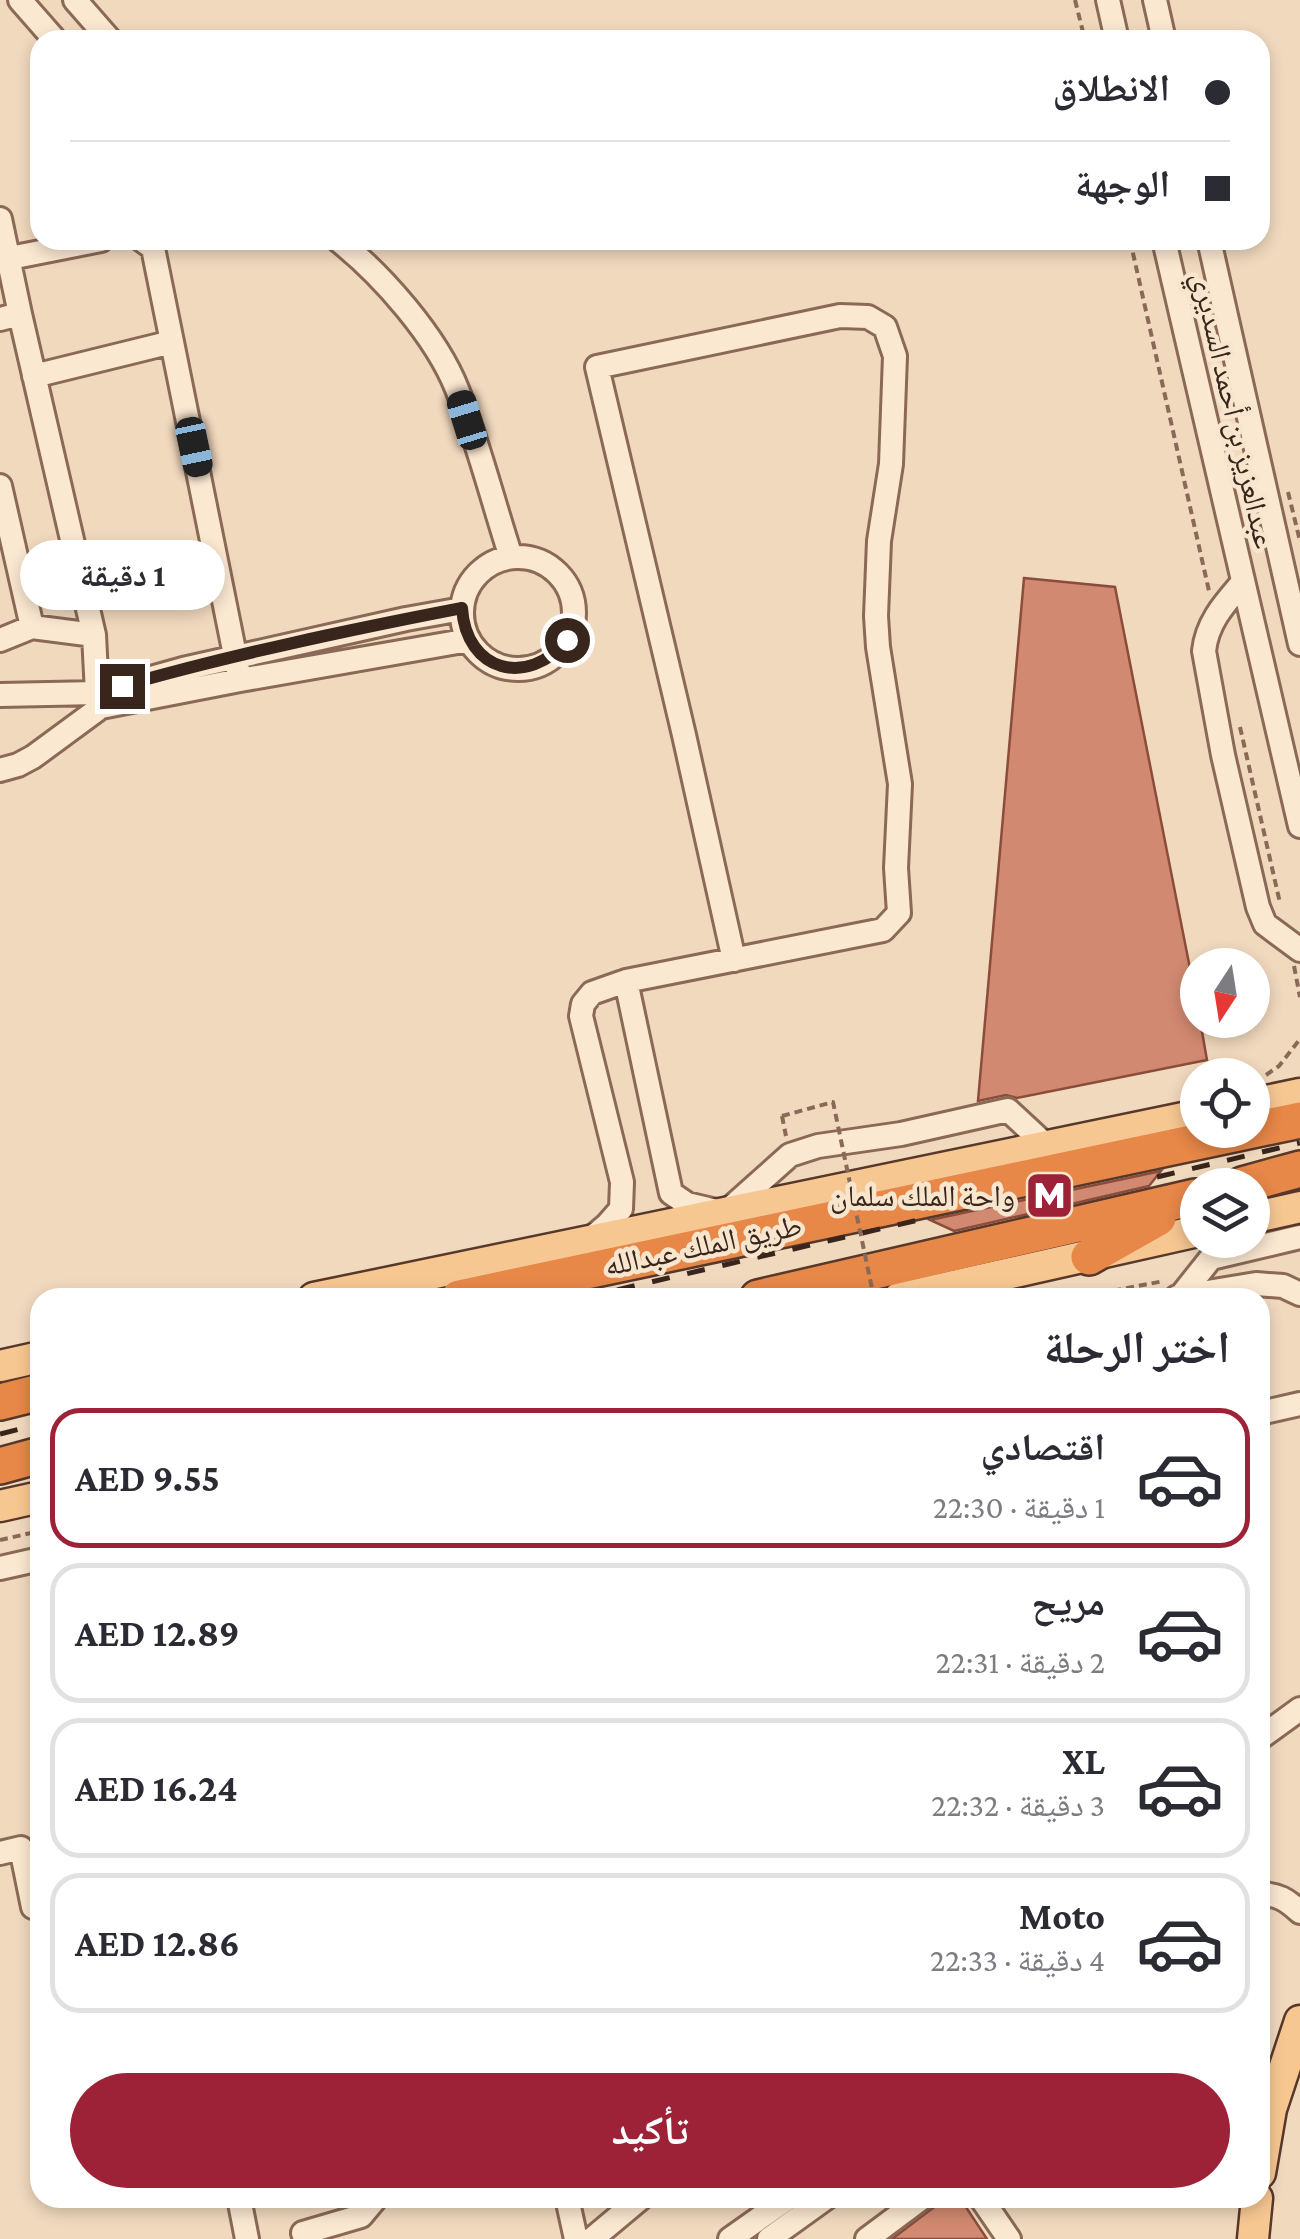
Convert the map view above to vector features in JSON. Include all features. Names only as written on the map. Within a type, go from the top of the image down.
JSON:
[{"type":"highway","name":"طريق الملك عبدالله","points":[[505,1288],[1300,1120]]},
{"type":"highway","points":[[1270,1178],[1300,1170]]},
{"type":"highway","points":[[807,1288],[1180,1211]]},
{"type":"highway","points":[[1089,1257],[1180,1216]]},
{"type":"highway","points":[[0,1402],[30,1394]]},
{"type":"highway","points":[[0,1466],[30,1458]]},
{"type":"main road","points":[[1270,1094],[1300,1094]]},
{"type":"main road","points":[[362,1288],[1180,1119]]},
{"type":"main road","points":[[1270,1214],[1300,1206]]},
{"type":"main road","points":[[945,1288],[1089,1257]]},
{"type":"main road","points":[[0,1366],[30,1359]]},
{"type":"main road","points":[[0,1506],[30,1499]]},
{"type":"main road","points":[[1270,2115],[1300,2021]]},
{"type":"main road","points":[[1253,2239],[1256,2208]]},
{"type":"street","points":[[20,0],[46,30]]},
{"type":"street","points":[[74,0],[101,30]]},
{"type":"street","points":[[1108,0],[1115,30]]},
{"type":"street","points":[[1155,0],[1162,30]]},
{"type":"street","points":[[0,219],[10,258],[10,316],[34,376],[94,635],[99,700]]},
{"type":"street","points":[[10,258],[50,250]]},
{"type":"street","points":[[153,250],[239,668]]},
{"type":"street","points":[[350,250],[420,324],[456,386],[510,557]]},
{"type":"street","name":"عبدالعزيز بن أحمد السديري","points":[[1166,250],[1300,826]]},
{"type":"street","name":"عبدالعزيز بن أحمد السديري","points":[[1211,250],[1300,644]]},
{"type":"street","points":[[588,1241],[621,1209],[622,1182],[580,1016],[592,993],[626,981],[734,960],[883,930],[899,913],[896,868],[900,784],[876,616],[879,541],[891,464],[895,356],[885,327],[868,316],[840,316],[597,367],[734,960]]},
{"type":"street","points":[[34,376],[172,342]]},
{"type":"street","points":[[0,486],[32,627]]},
{"type":"street","points":[[510,557],[528,558],[559,574],[574,606],[567,640],[541,664],[518,668],[496,664],[469,640],[463,625],[462,608],[472,580],[496,561],[510,557]]},
{"type":"street","points":[[1243,582],[1206,634],[1204,650],[1258,908],[1265,924],[1300,950]]},
{"type":"street","points":[[0,695],[99,700],[239,668],[462,608]]},
{"type":"street","points":[[0,640],[32,627],[94,635]]},
{"type":"street","points":[[239,668],[469,640]]},
{"type":"street","points":[[0,770],[33,756],[99,700]]},
{"type":"street","points":[[626,981],[671,1193],[687,1204],[725,1214],[790,1156],[818,1146],[901,1134],[1008,1110],[1048,1147]]},
{"type":"street","points":[[1270,1091],[1300,1084]]},
{"type":"street","points":[[1186,1288],[1211,1258],[1300,1237]]},
{"type":"street","points":[[1232,1288],[1256,1284],[1284,1286],[1300,1294]]},
{"type":"street","points":[[1270,1411],[1300,1404]]},
{"type":"street","points":[[0,1568],[30,1561]]},
{"type":"street","points":[[1270,1731],[1300,1709]]},
{"type":"street","points":[[0,1852],[22,1848],[30,1887]]},
{"type":"street","points":[[1270,1878],[1300,1886]]},
{"type":"street","points":[[1270,1894],[1286,1899],[1300,1912]]},
{"type":"street","points":[[241,2208],[247,2239]]},
{"type":"street","points":[[303,2234],[361,2216],[369,2208]]},
{"type":"street","points":[[569,2208],[576,2239]]},
{"type":"street","points":[[592,2239],[630,2208]]},
{"type":"street","points":[[730,2239],[774,2208]]},
{"type":"street","points":[[769,2239],[812,2208]]},
{"type":"street","points":[[866,2239],[908,2208]]},
{"type":"street","points":[[988,2208],[1009,2239]]},
{"type":"path","points":[[1076,0],[1082,30]]},
{"type":"path","points":[[1270,1073],[1300,1039]]},
{"type":"path","points":[[782,1116],[833,1102],[872,1288]]},
{"type":"path","points":[[1127,1288],[1199,1274]]},
{"type":"path","points":[[0,1540],[30,1533]]},
{"type":"building","points":[[1024,578],[1115,587],[1186,948],[1180,948],[1180,1038],[1203,1038],[1207,1058],[1180,1058],[1180,1065],[1017,1098],[1006,1095],[978,1101]]},
{"type":"building","points":[[1161,1171],[1149,1186],[954,1231],[930,1220]]},
{"type":"building","points":[[933,2208],[967,2208],[987,2239],[892,2239]]},
{"type":"railway","points":[[1157,1177],[1300,1143]]},
{"type":"railway","points":[[625,1288],[927,1218]]},
{"type":"railway","points":[[0,1434],[30,1426]]},
{"type":"place","name":"واحة الملك سلمان","points":[[1050,1195]]},
{"type":"route","points":[[122,686],[462,608],[469,640],[496,664],[530,668],[556,654],[567,640]]}]
